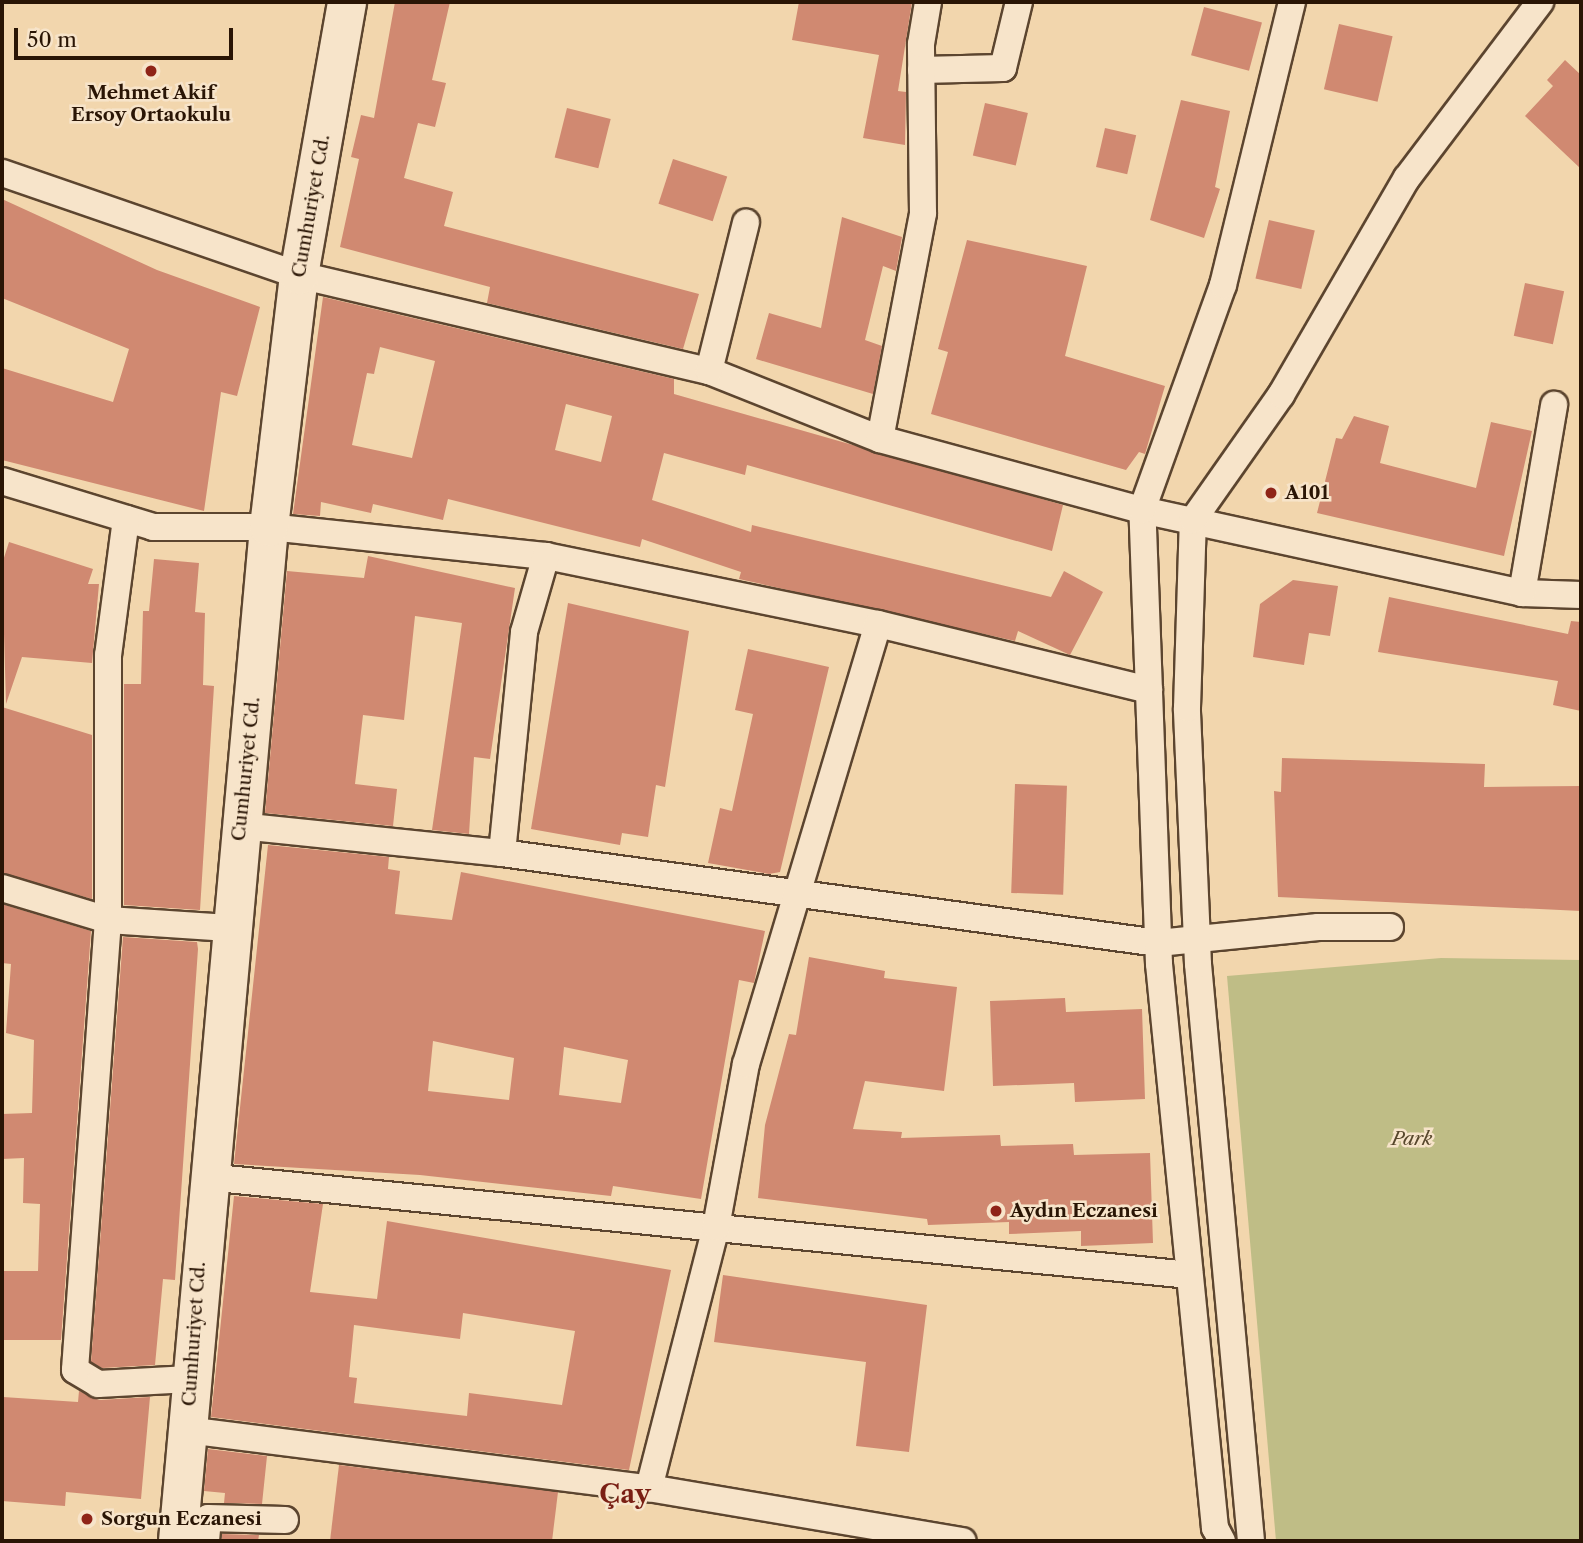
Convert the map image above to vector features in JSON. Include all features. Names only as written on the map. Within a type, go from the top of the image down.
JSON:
[{"type":"main road","name":"Cumhuriyet Cd.","points":[[178,1541],[206,1177],[269,527],[299,275],[347,2]]},
{"type":"street","points":[[880,439],[923,213],[921,70],[928,2]]},
{"type":"street","points":[[921,70],[1003,68],[1019,2]]},
{"type":"street","points":[[1222,1541],[1215,1528],[1158,943],[1142,510],[1223,285],[1292,2]]},
{"type":"street","points":[[1251,1541],[1197,940],[1187,708],[1194,520],[1281,395],[1407,178],[1540,2]]},
{"type":"street","points":[[2,173],[299,275],[709,371],[880,439],[1142,510],[1522,593],[1581,594]]},
{"type":"street","points":[[709,371],[746,223]]},
{"type":"street","points":[[1522,593],[1554,405]]},
{"type":"street","points":[[2,481],[153,527],[269,527],[546,556],[878,624],[1149,691]]},
{"type":"street","points":[[126,519],[108,654],[107,920],[75,1370],[98,1384],[190,1379]]},
{"type":"street","points":[[502,853],[524,632],[546,556]]},
{"type":"street","points":[[649,1488],[716,1227],[746,1064],[878,624]]},
{"type":"street","points":[[240,826],[502,853],[797,897],[826,895],[1158,943],[1390,927]]},
{"type":"street","points":[[2,888],[107,920],[229,928]]},
{"type":"street","points":[[206,1177],[1189,1275]]},
{"type":"street","points":[[187,1430],[649,1488],[963,1541]]},
{"type":"street","points":[[206,1541],[208,1518],[285,1520]]},
{"type":"green space","name":"Park","points":[[1441,958],[1581,960],[1581,1541],[1276,1541],[1227,976]]},
{"type":"building","points":[[395,2],[450,2],[432,80],[446,83],[435,127],[418,123],[404,178],[453,192],[444,226],[699,294],[683,349],[487,303],[490,287],[340,247],[359,159],[351,157],[361,115],[374,118]]},
{"type":"building","points":[[799,2],[912,2],[898,91],[906,92],[905,145],[863,138],[879,55],[792,40]]},
{"type":"building","points":[[1204,7],[1262,23],[1249,71],[1191,55]]},
{"type":"building","points":[[1339,24],[1393,36],[1378,102],[1324,89]]},
{"type":"building","points":[[1565,60],[1581,75],[1581,169],[1525,116],[1553,86],[1547,80]]},
{"type":"building","points":[[1181,100],[1230,111],[1215,187],[1220,189],[1204,238],[1150,220]]},
{"type":"building","points":[[985,103],[1028,113],[1016,166],[973,156]]},
{"type":"building","points":[[567,108],[611,119],[598,168],[555,157]]},
{"type":"building","points":[[1105,128],[1136,135],[1127,174],[1096,167]]},
{"type":"building","points":[[673,159],[727,177],[713,221],[658,204]]},
{"type":"building","points":[[2,199],[157,270],[260,307],[237,396],[221,392],[204,511],[2,460],[2,368],[113,402],[129,349],[2,298]]},
{"type":"building","points":[[842,217],[902,237],[896,271],[883,266],[865,340],[882,346],[873,394],[756,359],[769,313],[821,328]]},
{"type":"building","points":[[1269,220],[1315,231],[1301,289],[1256,278]]},
{"type":"building","points":[[967,240],[1087,266],[1065,356],[1165,386],[1145,454],[1139,452],[1126,470],[931,414],[948,352],[938,349]]},
{"type":"building","points":[[1525,283],[1564,291],[1553,344],[1514,336]]},
{"type":"building","points":[[323,297],[674,379],[674,394],[1063,505],[1052,551],[747,465],[745,475],[664,453],[652,500],[751,532],[752,525],[1051,597],[1064,571],[1103,592],[1070,655],[1018,631],[1015,641],[739,579],[741,572],[642,539],[640,547],[448,499],[443,520],[373,504],[371,513],[321,502],[320,516],[293,514]],"holes":[[[380,347],[435,361],[412,458],[352,445],[367,373],[374,374]],[[566,404],[612,416],[601,462],[555,450]]]},
{"type":"building","points":[[1354,416],[1389,426],[1380,463],[1476,488],[1491,422],[1532,431],[1504,556],[1317,513],[1336,438],[1342,439]]},
{"type":"building","points":[[9,542],[93,569],[88,584],[99,584],[92,663],[22,657],[6,704],[2,564]]},
{"type":"building","points":[[368,556],[515,588],[490,759],[474,757],[469,834],[432,830],[462,623],[415,616],[404,720],[363,715],[355,784],[397,789],[393,826],[265,813],[287,571],[364,578]]},
{"type":"building","points":[[154,559],[199,563],[195,612],[205,613],[203,685],[214,686],[200,910],[124,905],[124,684],[141,684],[143,611],[149,611]]},
{"type":"building","points":[[1293,580],[1338,586],[1330,636],[1309,633],[1304,665],[1253,657],[1260,604]]},
{"type":"building","points":[[1389,597],[1568,634],[1571,621],[1581,622],[1581,711],[1553,705],[1558,681],[1378,652]]},
{"type":"building","points":[[568,603],[689,631],[665,787],[656,785],[648,837],[622,833],[620,845],[531,829]]},
{"type":"building","points":[[748,649],[829,667],[780,872],[769,874],[708,863],[720,808],[732,811],[753,714],[735,710]]},
{"type":"building","points":[[2,707],[92,735],[92,899],[2,873]]},
{"type":"building","points":[[1282,758],[1485,764],[1484,787],[1581,786],[1581,911],[1278,897],[1274,791],[1281,792]]},
{"type":"building","points":[[1015,784],[1067,786],[1063,895],[1011,893]]},
{"type":"building","points":[[268,845],[389,857],[388,869],[400,871],[395,914],[452,920],[461,872],[765,931],[754,983],[739,980],[701,1199],[613,1186],[611,1196],[420,1175],[234,1164]],"holes":[[[433,1041],[514,1058],[509,1100],[428,1091]],[[564,1047],[628,1060],[621,1103],[559,1095]]]},
{"type":"building","points":[[2,904],[91,931],[61,1340],[2,1340],[2,1271],[38,1271],[40,1204],[23,1203],[24,1158],[2,1159],[2,1114],[32,1113],[34,1040],[6,1033],[11,964],[2,963]]},
{"type":"building","points":[[123,937],[197,942],[198,949],[175,1280],[163,1279],[155,1365],[102,1368],[91,1362]]},
{"type":"building","points":[[809,957],[885,971],[884,978],[957,987],[944,1091],[865,1081],[853,1129],[902,1132],[901,1138],[1000,1135],[1001,1146],[1073,1144],[1074,1155],[1150,1153],[1153,1243],[1081,1246],[1081,1231],[1009,1234],[1009,1222],[928,1225],[927,1219],[758,1198],[765,1125],[789,1034],[796,1035]]},
{"type":"building","points":[[1065,998],[1066,1012],[1142,1009],[1145,1099],[1075,1102],[1074,1083],[993,1086],[990,1001]]},
{"type":"building","points":[[234,1196],[323,1204],[310,1292],[377,1299],[387,1221],[671,1270],[629,1470],[211,1417]],"holes":[[[463,1313],[575,1331],[562,1405],[469,1393],[467,1416],[354,1403],[357,1378],[349,1377],[354,1325],[460,1339]]]},
{"type":"building","points":[[723,1275],[927,1305],[909,1452],[856,1446],[866,1362],[714,1342]]},
{"type":"building","points":[[79,1391],[99,1400],[150,1397],[141,1499],[66,1492],[65,1506],[2,1501],[3,1397],[78,1402]]},
{"type":"building","points":[[208,1449],[267,1456],[262,1504],[224,1503],[225,1493],[204,1491]]},
{"type":"building","points":[[339,1465],[558,1492],[552,1541],[330,1541]]},
{"type":"building","points":[[222,1534],[259,1535],[258,1541],[222,1541]]},
{"type":"place","name":"Mehmet Akif Ersoy Ortaokulu","points":[[151,71]]},
{"type":"place","name":"A101","points":[[1271,493]]},
{"type":"place","name":"Aydın Eczanesi","points":[[996,1211]]},
{"type":"place","name":"Sorgun Eczanesi","points":[[87,1519]]},
{"type":"district","name":"Çay","points":[[625,1495]]}]
